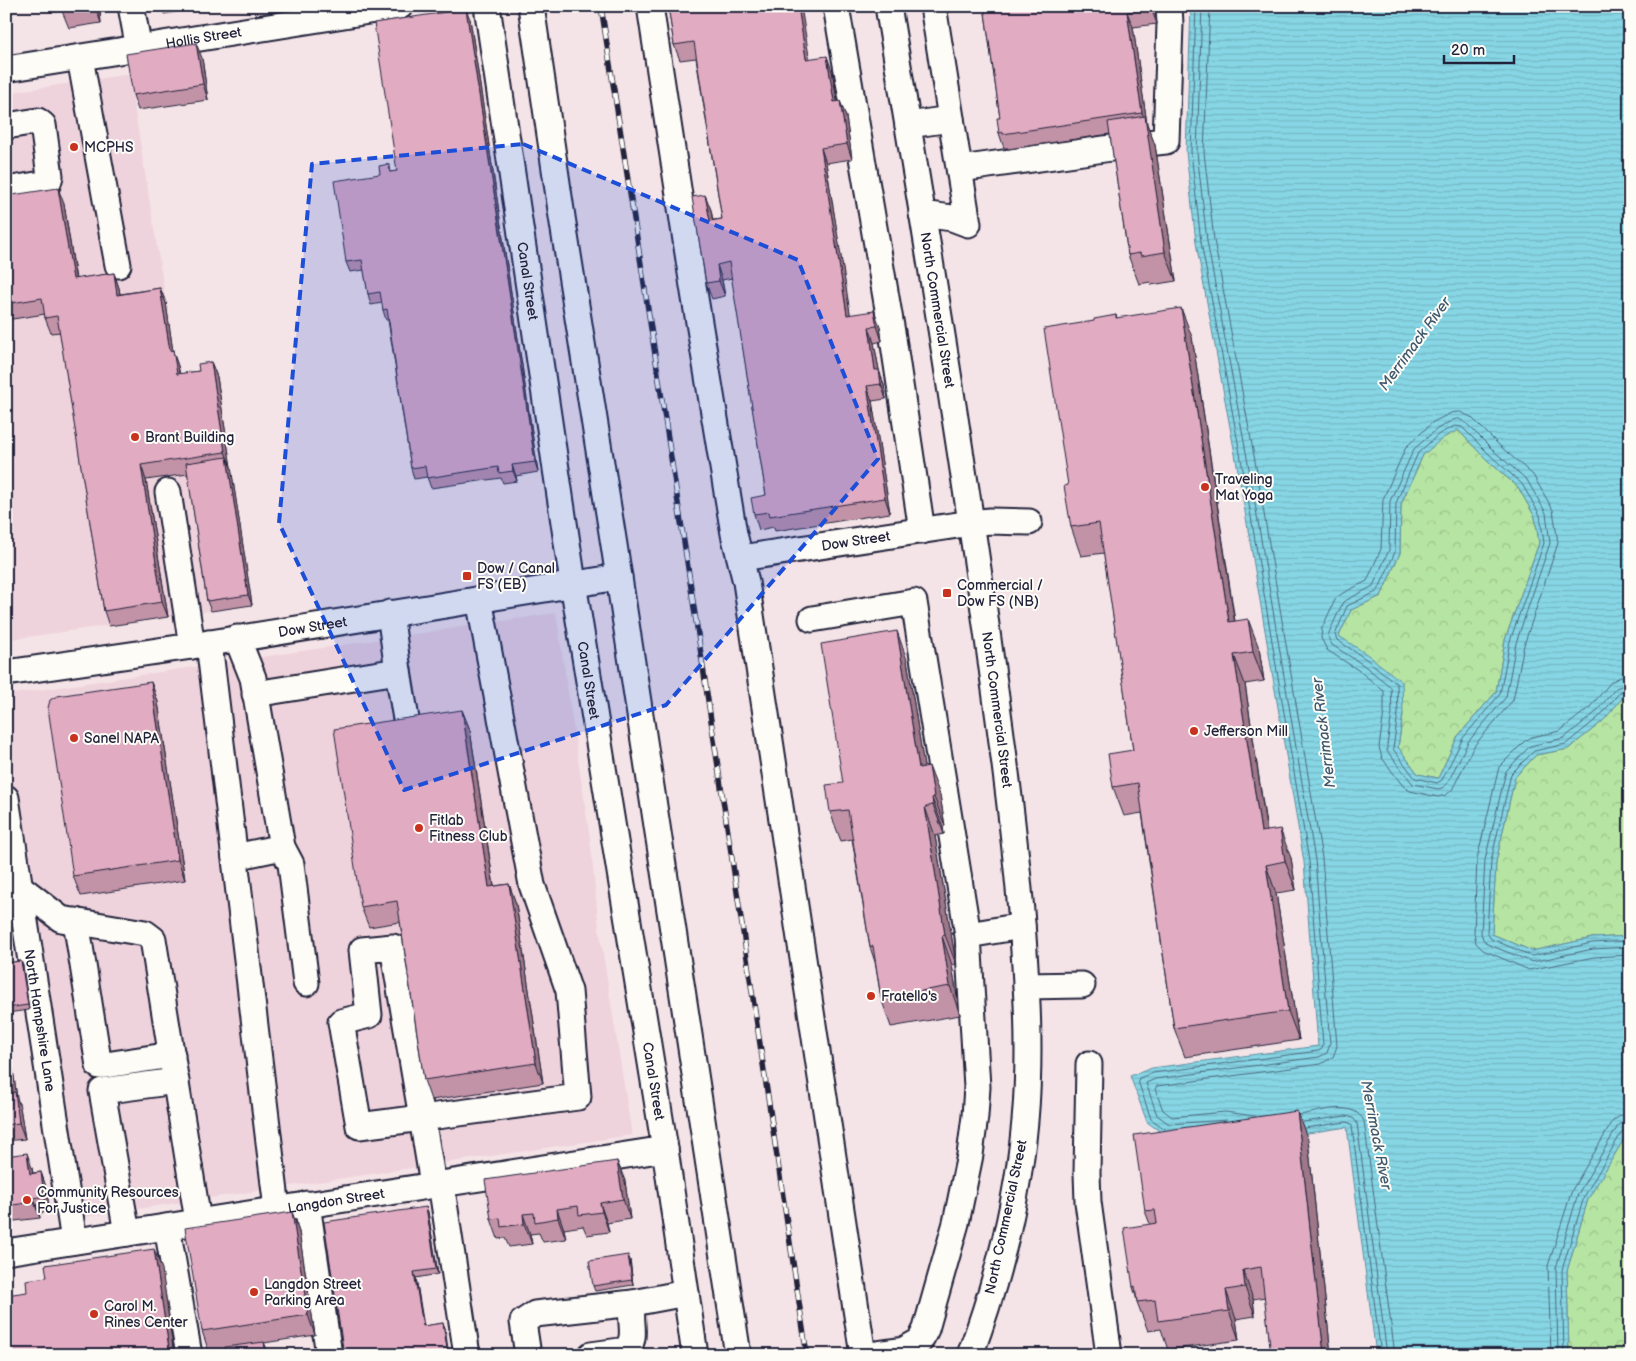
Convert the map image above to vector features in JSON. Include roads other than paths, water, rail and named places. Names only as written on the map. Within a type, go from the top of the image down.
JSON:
[{"type":"street","points":[[131,6],[138,49]]},
{"type":"street","name":"Hollis Street","points":[[6,70],[138,49],[354,10],[400,6]]},
{"type":"street","name":"Canal Street","points":[[487,6],[573,584],[665,1149],[695,1355]]},
{"type":"street","points":[[531,6],[738,1355]]},
{"type":"street","points":[[650,6],[693,286],[734,534],[741,558],[749,601],[864,1355]]},
{"type":"street","points":[[836,6],[893,338],[922,530]]},
{"type":"street","name":"North Commercial Street","points":[[888,6],[971,523],[1000,724],[1018,877],[1026,986],[1029,1046],[1025,1122],[1015,1188],[997,1273],[970,1355]]},
{"type":"street","points":[[922,214],[952,218],[968,224],[934,6]]},
{"type":"street","points":[[960,169],[1148,143],[1170,24],[1169,6]]},
{"type":"street","points":[[80,58],[118,265]]},
{"type":"street","points":[[908,125],[951,119]]},
{"type":"street","points":[[6,126],[38,121],[43,125],[50,176],[48,183],[6,190]]},
{"type":"street","points":[[168,492],[201,644],[214,678],[277,1209]]},
{"type":"street","name":"Dow Street","points":[[741,558],[971,523],[990,521],[1029,522]]},
{"type":"street","name":"Dow Street","points":[[6,673],[201,644],[619,577]]},
{"type":"street","points":[[467,1355],[437,1184],[422,1118],[393,947],[362,950],[370,1015],[341,1022],[359,1126],[422,1118],[578,1097],[569,990],[532,885],[479,599]]},
{"type":"street","points":[[812,619],[914,602],[968,935],[977,1087],[970,1154],[956,1223],[943,1275],[926,1329],[920,1341],[904,1350],[869,1355]]},
{"type":"street","points":[[390,613],[407,725]]},
{"type":"street","points":[[236,638],[254,686],[282,847],[291,864],[306,983]]},
{"type":"street","points":[[254,686],[398,671]]},
{"type":"street","name":"North Hampshire Lane","points":[[6,798],[74,1241]]},
{"type":"street","points":[[235,858],[282,847]]},
{"type":"street","points":[[20,887],[61,918],[145,933],[153,939],[198,1221]]},
{"type":"street","points":[[76,921],[99,1066],[172,1055]]},
{"type":"street","points":[[968,935],[1022,926]]},
{"type":"street","points":[[1026,986],[1082,985]]},
{"type":"street","points":[[1089,1064],[1088,1202],[1110,1355]]},
{"type":"street","points":[[126,1233],[102,1091],[176,1081]]},
{"type":"street","name":"Langdon Street","points":[[6,1252],[665,1149]]},
{"type":"street","points":[[307,1204],[329,1355]]},
{"type":"street","points":[[167,1227],[189,1355]]},
{"type":"street","points":[[528,1355],[523,1322],[535,1314],[633,1303],[686,1293]]},
{"type":"street","points":[[591,1355],[627,1350],[633,1342],[631,1310],[633,1303]]},
{"type":"water","name":"Merrimack River","points":[[1191,6],[1630,6],[1630,693],[1624,696],[1603,721],[1568,749],[1536,755],[1515,777],[1496,862],[1492,934],[1532,951],[1592,938],[1630,936],[1630,1129],[1588,1199],[1567,1271],[1569,1355],[1376,1355],[1347,1127],[1275,1138],[1166,1136],[1147,1122],[1130,1076],[1152,1068],[1318,1046],[1304,862],[1239,476],[1196,243],[1186,152]],"holes":[[[1458,430],[1487,460],[1518,487],[1535,517],[1539,543],[1505,640],[1496,692],[1458,736],[1438,778],[1418,774],[1398,747],[1403,714],[1402,682],[1368,655],[1339,636],[1351,610],[1381,596],[1400,553],[1401,504],[1423,455],[1443,438]]]},
{"type":"railway","points":[[601,6],[807,1355]]},
{"type":"place","name":"MCPHS","points":[[74,147]]},
{"type":"place","name":"Brant Building","points":[[135,437]]},
{"type":"place","name":"Traveling Mat Yoga","points":[[1205,487]]},
{"type":"place","name":"Dow / Canal FS (EB)","points":[[467,576]]},
{"type":"place","name":"Commercial / Dow FS (NB)","points":[[947,593]]},
{"type":"place","name":"Jefferson Mill","points":[[1194,731]]},
{"type":"place","name":"Sanel NAPA","points":[[74,738]]},
{"type":"place","name":"Fitlab Fitness Club","points":[[419,828]]},
{"type":"place","name":"Fratello's","points":[[871,996]]},
{"type":"place","name":"Community Resources For Justice","points":[[27,1200]]},
{"type":"place","name":"Langdon Street Parking Area","points":[[254,1292]]},
{"type":"place","name":"Carol M. Rines Center","points":[[94,1314]]}]
